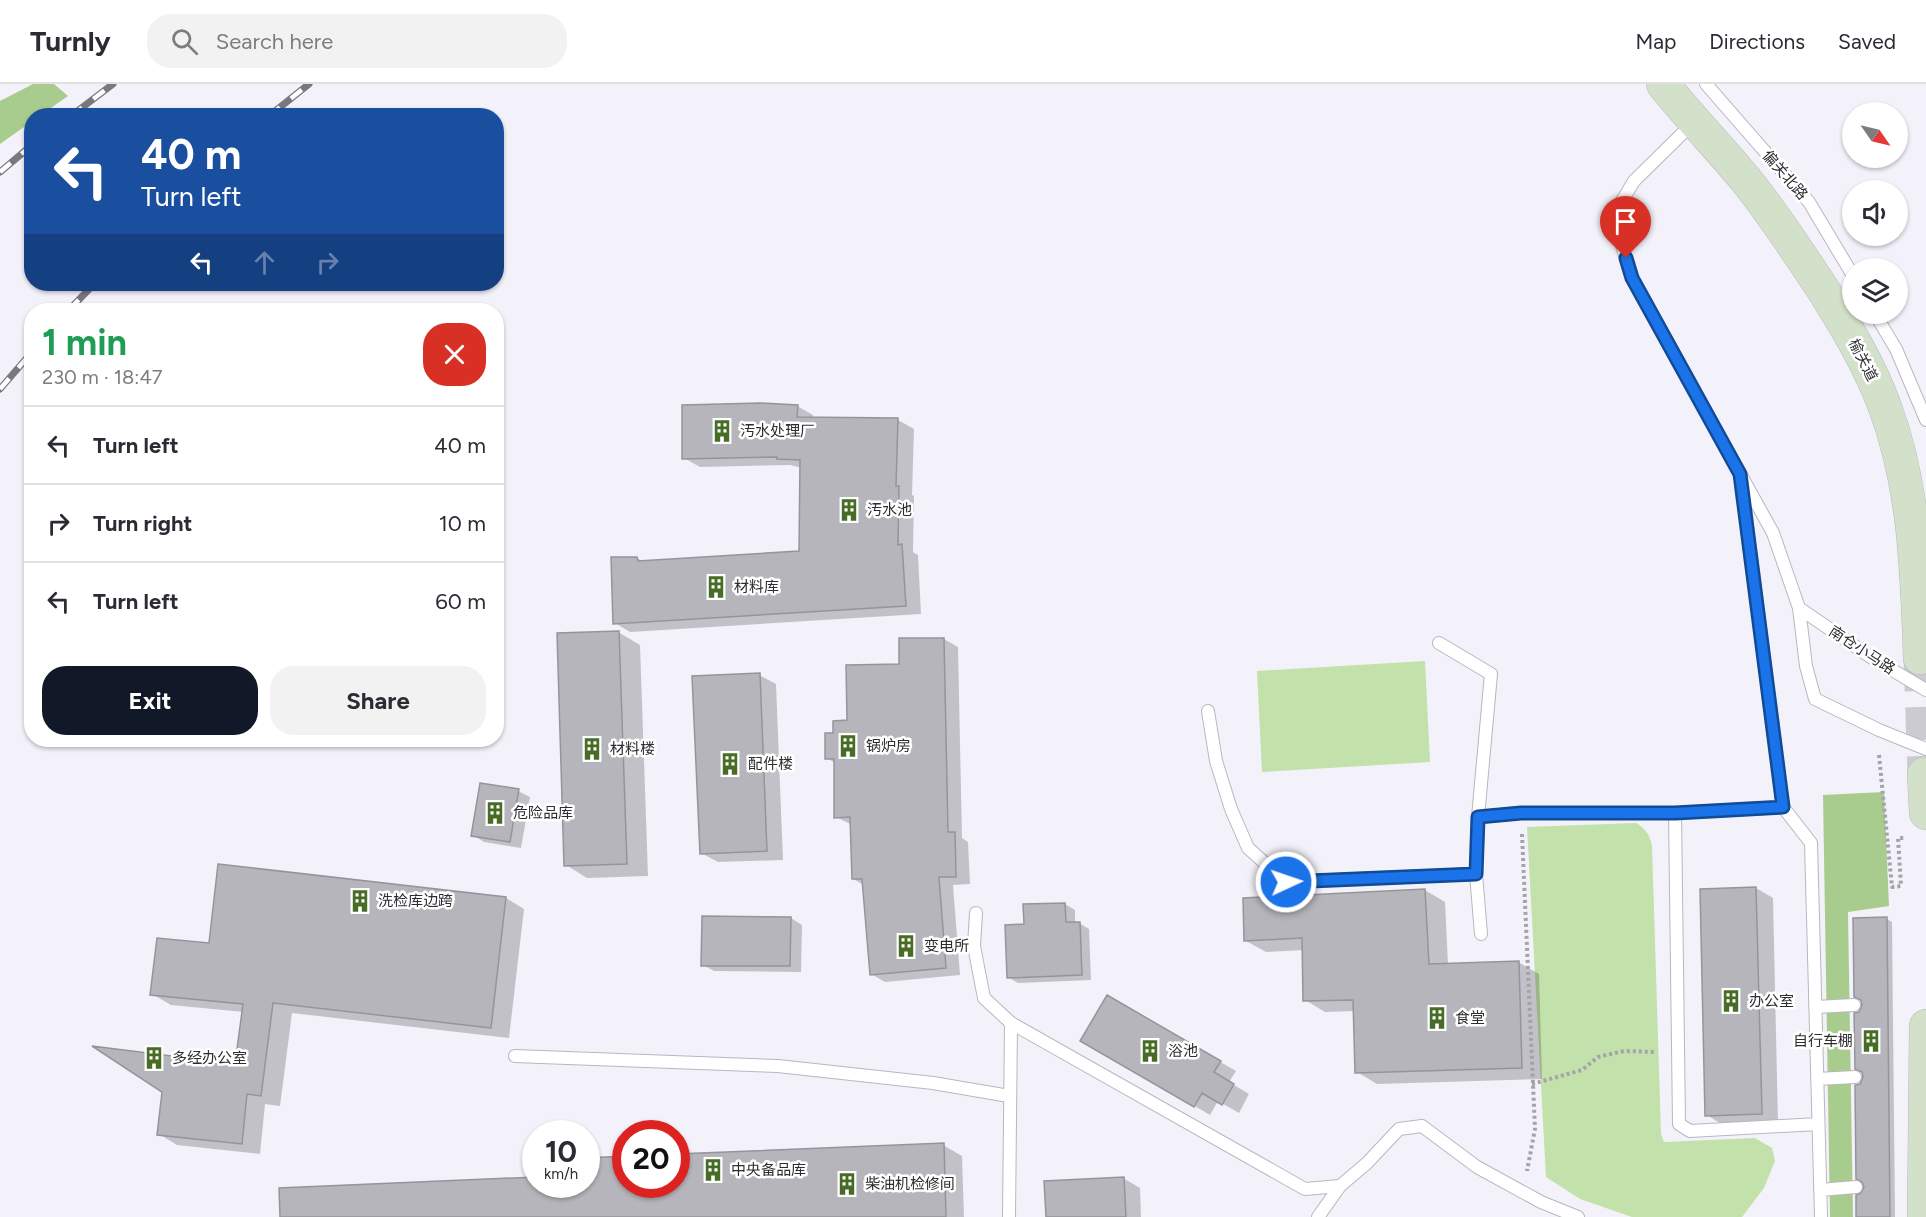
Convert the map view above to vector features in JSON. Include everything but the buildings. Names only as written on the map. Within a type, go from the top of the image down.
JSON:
[{"type":"main road","name":"榆关道","points":[[1663,84],[1764,204],[1808,266],[1854,342],[1885,407],[1903,472],[1912,519],[1918,591],[1920,658]]},
{"type":"main road","points":[[1686,84],[1777,191],[1842,290]]},
{"type":"main road","name":"榆关道","points":[[1862,324],[1887,367],[1901,400],[1920,468],[1926,505]]},
{"type":"main road","points":[[1925,761],[1926,813]]},
{"type":"main road","points":[[1924,1217],[1926,1026]]},
{"type":"lane","name":"偏关北路","points":[[1706,84],[1809,202],[1842,258]]},
{"type":"lane","points":[[1695,121],[1634,181],[1613,216],[1632,278],[1773,533],[1799,608],[1806,666],[1815,699],[1879,730],[1925,761]]},
{"type":"lane","points":[[1881,324],[1896,350],[1926,420]]},
{"type":"lane","points":[[1740,474],[1783,807],[1810,843],[1821,1217]]},
{"type":"lane","name":"南仓小马路","points":[[1799,608],[1872,658],[1926,690]]},
{"type":"lane","points":[[1439,643],[1491,674],[1478,817],[1476,874],[1481,934]]},
{"type":"lane","points":[[1208,711],[1216,761],[1235,819],[1248,848],[1286,882],[1476,874]]},
{"type":"lane","points":[[1478,817],[1521,813],[1675,813],[1783,807]]},
{"type":"lane","points":[[1675,813],[1679,1124],[1690,1131],[1818,1124]]},
{"type":"lane","points":[[976,913],[974,946],[984,998],[1011,1023],[1305,1189],[1340,1186]]},
{"type":"lane","points":[[1815,1007],[1854,1005]]},
{"type":"lane","points":[[1009,1217],[1011,1023]]},
{"type":"lane","points":[[514,1056],[778,1066],[933,1083],[1009,1096]]},
{"type":"lane","points":[[1817,1079],[1855,1077]]},
{"type":"lane","points":[[1318,1217],[1340,1186],[1367,1163],[1399,1129],[1422,1126],[1477,1167],[1540,1202],[1578,1217]]},
{"type":"lane","points":[[1820,1190],[1856,1187]]},
{"type":"path","points":[[1879,730],[1879,763],[1892,887],[1901,886],[1898,838]]},
{"type":"path","points":[[1521,813],[1535,1129],[1523,1192]]},
{"type":"path","points":[[1532,1084],[1582,1070],[1598,1057],[1624,1051],[1678,1055]]},
{"type":"green space","points":[[33,84],[54,84],[68,96],[51,108],[24,108],[24,127],[0,144],[0,101]]},
{"type":"green space","points":[[1425,661],[1430,762],[1262,772],[1257,671]]},
{"type":"green space","points":[[1884,792],[1889,906],[1848,912],[1853,1217],[1830,1217],[1823,795]]},
{"type":"green space","points":[[1636,823],[1647,832],[1652,845],[1661,1134],[1664,1142],[1755,1138],[1772,1148],[1775,1161],[1764,1188],[1742,1217],[1632,1217],[1580,1199],[1546,1177],[1527,827]]},
{"type":"tunnel","points":[[1920,658],[1924,774]]},
{"type":"railway","points":[[82,108],[113,84]]},
{"type":"railway","points":[[279,108],[309,84]]},
{"type":"railway","points":[[0,172],[24,152]]},
{"type":"railway","points":[[76,303],[87,291]]},
{"type":"railway","points":[[0,389],[24,361]]},
{"type":"place","name":"汚水处理厂","points":[[722,431]]},
{"type":"place","name":"汚水池","points":[[849,510]]},
{"type":"place","name":"材料库","points":[[716,587]]},
{"type":"place","name":"锅炉房","points":[[848,746]]},
{"type":"place","name":"材料楼","points":[[592,749]]},
{"type":"place","name":"配件楼","points":[[730,764]]},
{"type":"place","name":"危险品库","points":[[495,813]]},
{"type":"place","name":"洗检库边跨","points":[[360,901]]},
{"type":"place","name":"变电所","points":[[906,946]]},
{"type":"place","name":"办公室","points":[[1731,1001]]},
{"type":"place","name":"食堂","points":[[1437,1018]]},
{"type":"place","name":"自行车棚","points":[[1871,1041]]},
{"type":"place","name":"浴池","points":[[1150,1051]]},
{"type":"place","name":"多经办公室","points":[[154,1058]]},
{"type":"place","name":"中央备品库","points":[[713,1170]]},
{"type":"place","name":"柴油机检修间","points":[[847,1184]]},
{"type":"route","points":[[1286,882],[1476,874],[1478,817],[1521,813],[1675,813],[1783,807],[1740,474],[1632,278],[1626,258]]}]
